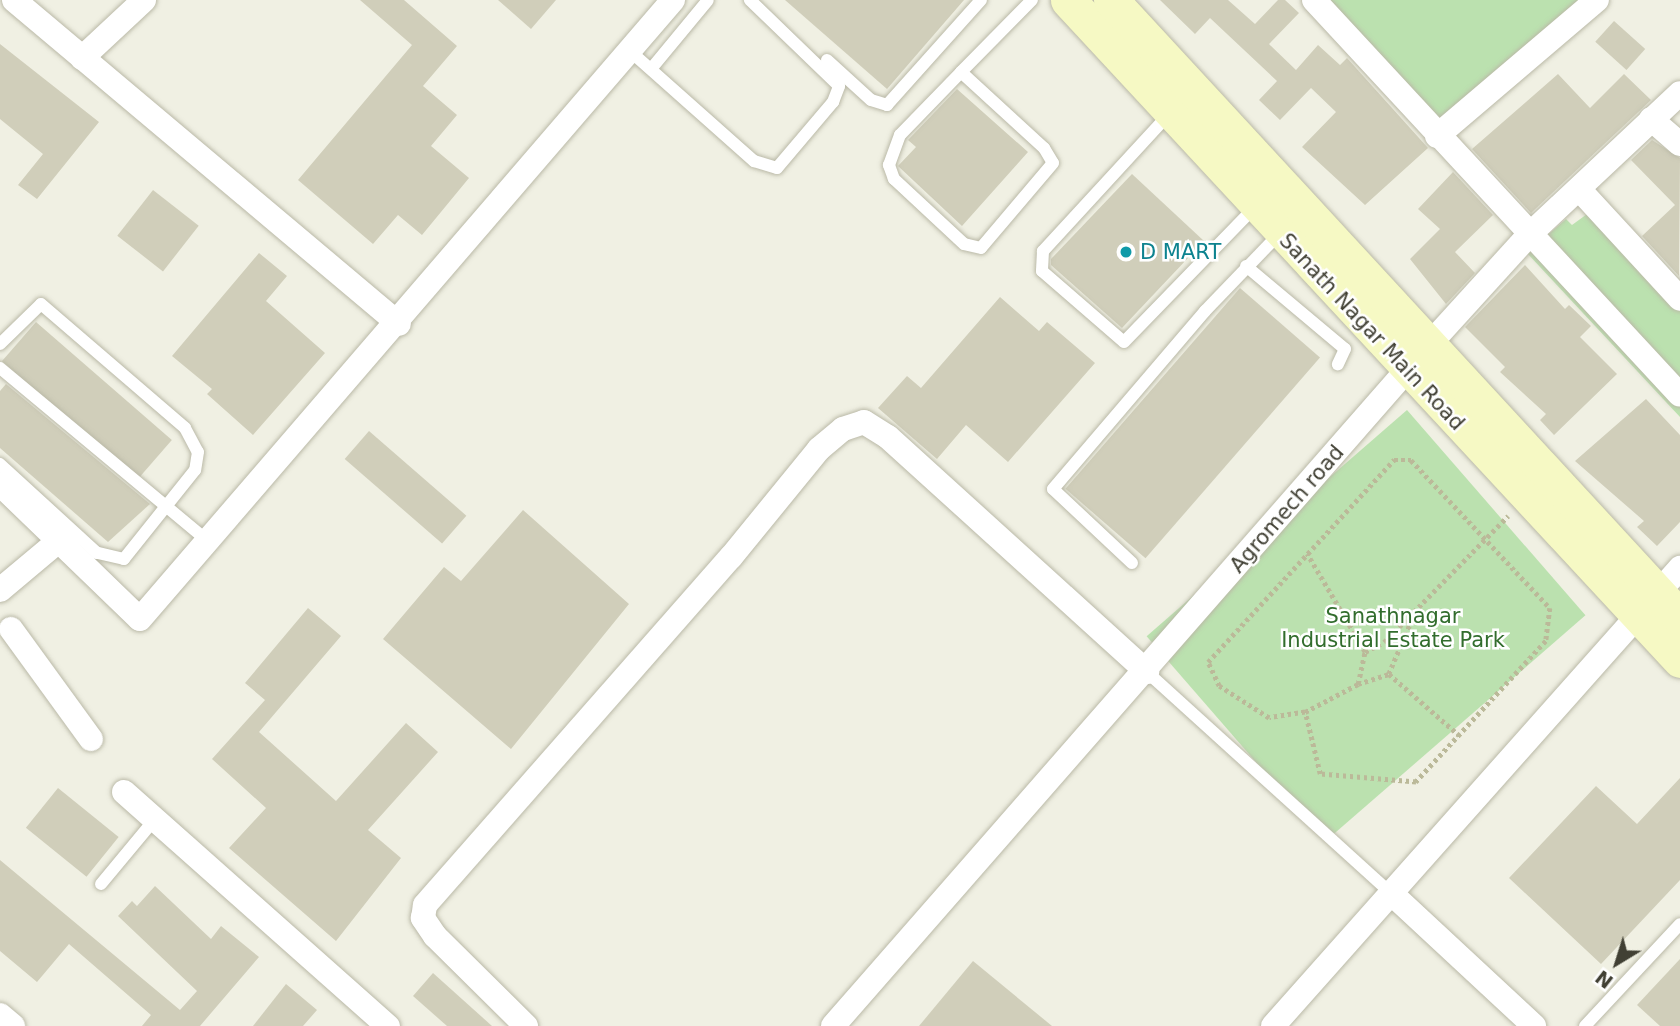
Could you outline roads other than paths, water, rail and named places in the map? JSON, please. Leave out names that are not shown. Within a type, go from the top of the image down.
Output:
[{"type":"street","points":[[14,0],[399,324]]},
{"type":"street","points":[[82,58],[144,0]]},
{"type":"street","points":[[0,484],[57,544],[140,619],[399,324],[673,0]]},
{"type":"street","name":"Sanath Nagar Main Road","points":[[1068,0],[1281,233],[1417,359],[1664,598],[1680,660]]},
{"type":"street","name":"Sanath Nagar Main Road","points":[[1111,0],[1417,359],[1525,497],[1664,598]]},
{"type":"street","points":[[1314,0],[1529,236],[1680,395]]},
{"type":"street","points":[[1437,136],[1597,0]]},
{"type":"street","name":"Agromech road","points":[[833,1026],[1147,672],[1417,359],[1529,236],[1680,93]]},
{"type":"street","points":[[1651,119],[1680,144]]},
{"type":"street","points":[[1579,189],[1680,299]]},
{"type":"street","points":[[526,1026],[435,936],[423,918],[425,905],[731,557],[818,449],[843,429],[864,422],[888,437],[1147,672]]},
{"type":"street","points":[[0,590],[57,544]]},
{"type":"street","points":[[1273,1026],[1664,598]]},
{"type":"street","points":[[4,627],[91,739]]},
{"type":"street","points":[[124,792],[388,1026]]},
{"type":"street","points":[[1392,894],[1534,1026]]},
{"type":"street","points":[[0,1015],[13,1026]]},
{"type":"lane","points":[[651,69],[708,0]]},
{"type":"lane","points":[[630,51],[754,161],[777,168],[833,102],[839,86],[750,0]]},
{"type":"lane","points":[[758,0],[883,106],[981,0]]},
{"type":"lane","points":[[961,72],[1044,148],[1053,163],[981,248],[964,244],[894,180],[889,165],[900,135],[961,72],[1032,0]]},
{"type":"lane","points":[[1171,113],[1043,251],[1042,271],[1124,342],[1256,206]]},
{"type":"lane","points":[[1132,563],[1053,489],[1245,266],[1281,233]]},
{"type":"lane","points":[[1245,266],[1345,349],[1338,364]]},
{"type":"lane","points":[[0,344],[41,304],[185,428],[198,452],[195,470],[124,559],[113,559],[97,553],[0,464]]},
{"type":"lane","points":[[0,368],[208,541]]},
{"type":"lane","points":[[1147,672],[1392,894]]},
{"type":"lane","points":[[101,884],[155,819]]},
{"type":"lane","points":[[1586,1026],[1680,924]]},
{"type":"lane","points":[[1595,1016],[1606,1026]]},
{"type":"place","name":"D MART","points":[[1126,252]]},
{"type":"park label","name":"Sanathnagar Industrial Estate Park","points":[[1393,628]]}]
